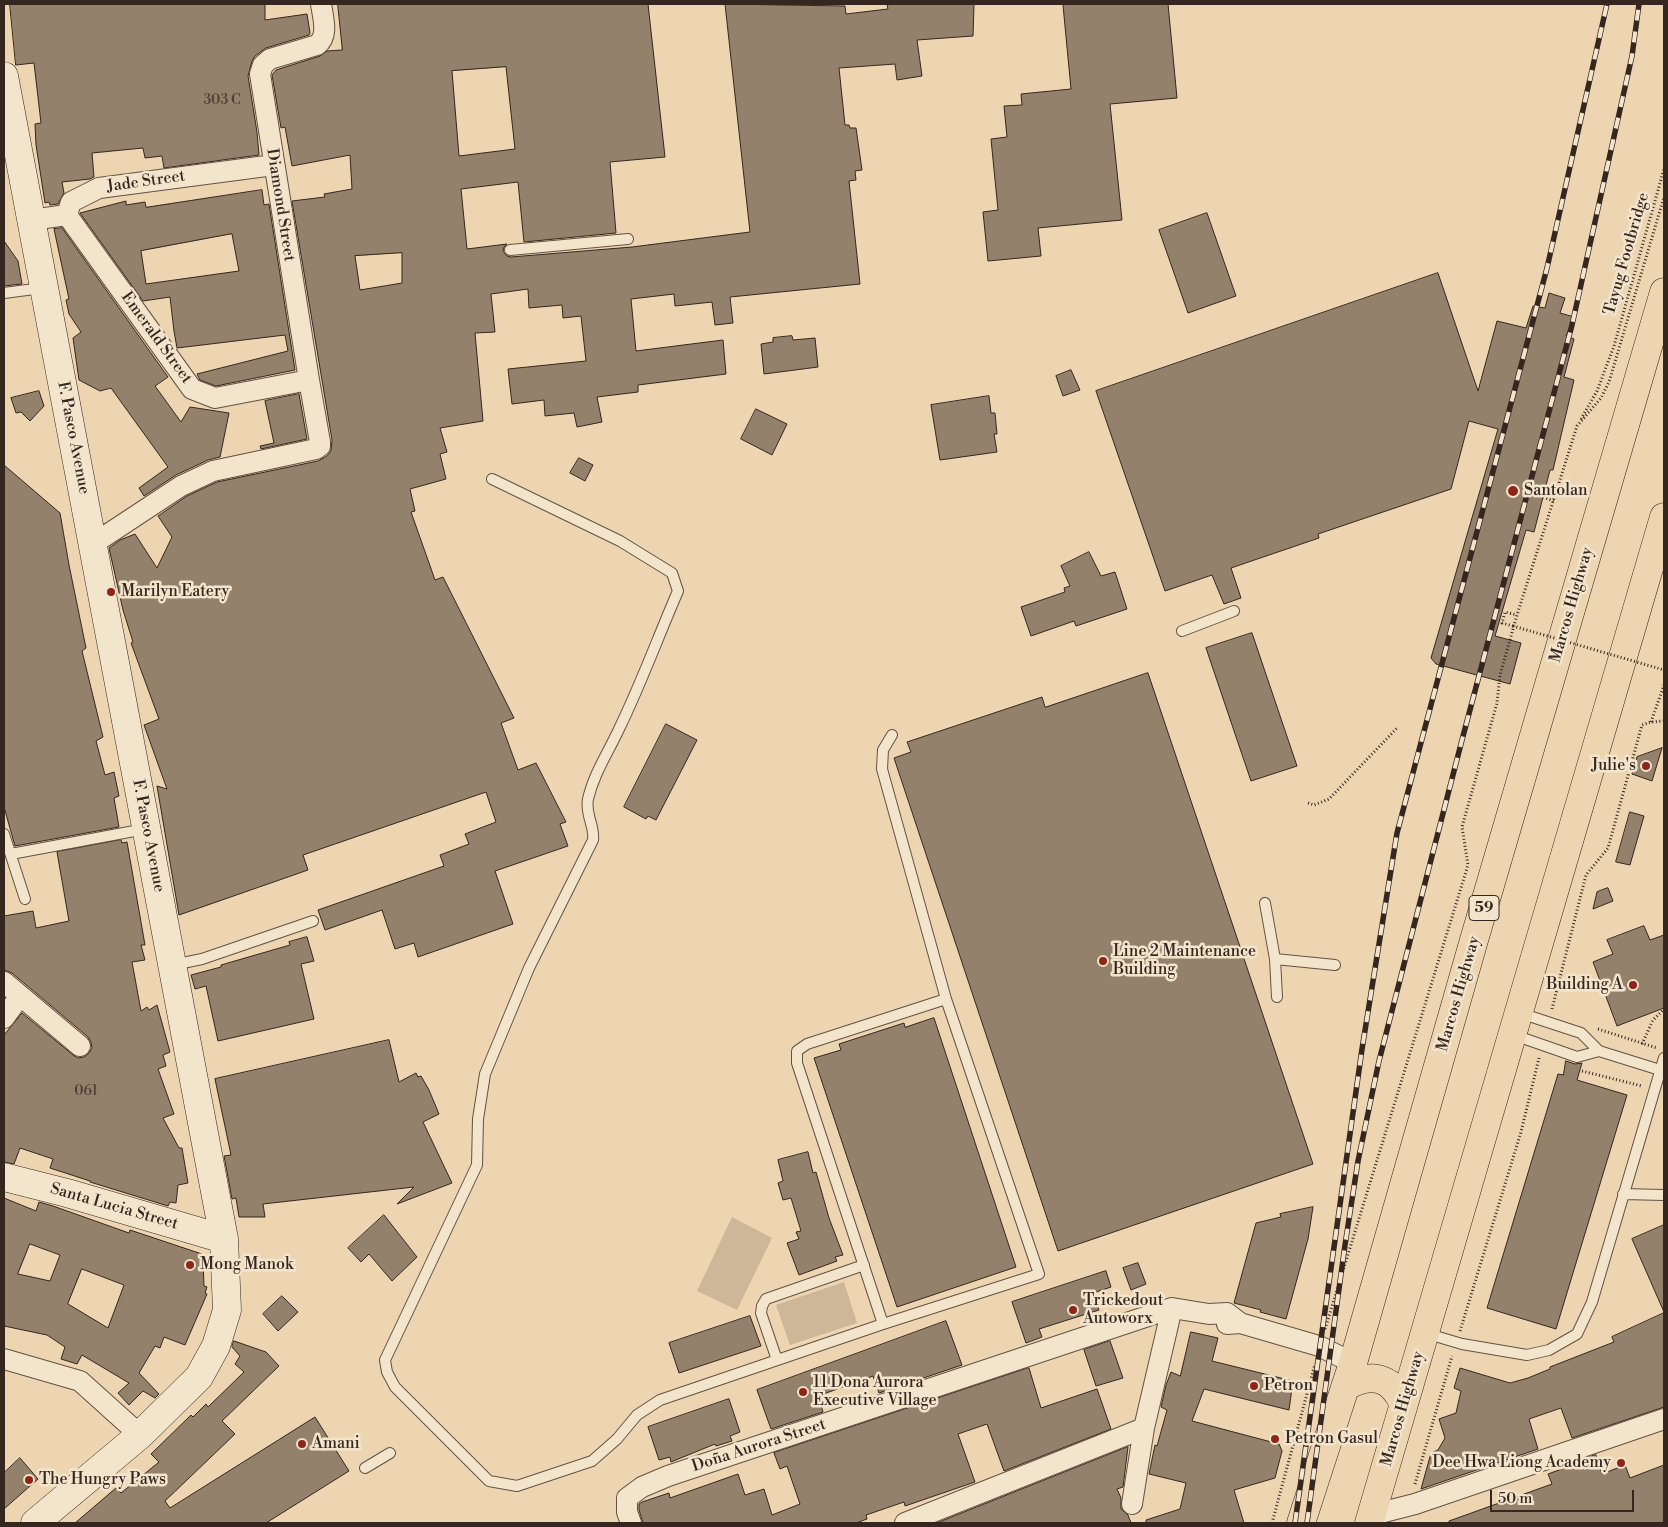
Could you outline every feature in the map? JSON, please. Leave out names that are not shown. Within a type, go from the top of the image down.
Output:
[{"type":"main road","name":"Marcos Highway","points":[[1301,1523],[1352,1365],[1474,940],[1664,292]]},
{"type":"main road","name":"Marcos Highway","points":[[1371,1519],[1664,517]]},
{"type":"main road","points":[[1404,1403],[1394,1388],[1380,1379],[1363,1378],[1352,1365],[1368,1361],[1383,1371],[1399,1372],[1415,1367]]},
{"type":"street","name":"Diamond Street","points":[[93,544],[181,486],[213,471],[316,449],[320,446],[260,74],[263,65],[270,59],[317,45],[322,41],[325,36],[321,4]]},
{"type":"street","name":"F. Pasco Avenue","points":[[4,76],[224,1239],[227,1310],[216,1346],[199,1377],[140,1435],[35,1523]]},
{"type":"street","name":"Jade Street","points":[[67,215],[71,202],[99,188],[274,165]]},
{"type":"street","points":[[31,220],[67,215]]},
{"type":"street","name":"Emerald Street","points":[[67,215],[192,389],[215,398],[309,380]]},
{"type":"street","points":[[4,982],[80,1046]]},
{"type":"street","points":[[4,1018],[20,996]]},
{"type":"street","name":"Santa Lucia Street","points":[[4,1177],[67,1193],[224,1239]]},
{"type":"street","points":[[1132,1504],[1144,1428],[1172,1308]]},
{"type":"street","name":"Doña Aurora Street","points":[[631,1523],[627,1512],[627,1498],[642,1487],[668,1476],[1172,1308],[1209,1314],[1227,1313],[1240,1323],[1319,1346],[1352,1365]]},
{"type":"street","points":[[4,1359],[80,1381],[140,1435]]},
{"type":"street","points":[[1371,1519],[1664,1418]]},
{"type":"street","points":[[905,1523],[1144,1428]]},
{"type":"lane","points":[[510,250],[628,239]]},
{"type":"lane","points":[[4,294],[44,288]]},
{"type":"lane","points":[[492,479],[620,541],[672,573],[678,591],[619,730],[596,774],[588,801],[589,820],[594,831],[593,840],[529,968],[484,1074],[478,1119],[477,1166],[385,1360],[387,1372],[395,1387],[489,1481],[517,1486],[592,1461],[617,1439],[637,1415],[660,1400],[883,1324],[1038,1274],[946,999],[882,769],[883,750],[892,734]]},
{"type":"lane","points":[[1182,632],[1234,611]]},
{"type":"lane","points":[[10,854],[147,829]]},
{"type":"lane","points":[[4,834],[25,899]]},
{"type":"lane","points":[[1266,903],[1275,959],[1277,996]]},
{"type":"lane","points":[[172,966],[202,959],[313,921]]},
{"type":"lane","points":[[1275,959],[1334,965]]},
{"type":"lane","points":[[883,1324],[797,1063],[798,1051],[807,1044],[946,999]]},
{"type":"lane","points":[[1517,1024],[1549,1022],[1581,1033],[1599,1051],[1660,1070]]},
{"type":"lane","points":[[1517,1024],[1542,1045],[1576,1057],[1599,1051]]},
{"type":"lane","points":[[1425,1333],[1456,1342],[1527,1355],[1549,1350],[1577,1334],[1592,1302],[1664,1058]]},
{"type":"lane","points":[[1623,1194],[1664,1195]]},
{"type":"lane","points":[[777,1360],[761,1313],[766,1299],[864,1265]]},
{"type":"lane","points":[[365,1468],[390,1452]]},
{"type":"path","name":"Tayug Footbridge","points":[[1577,426],[1597,391],[1614,346],[1664,169]]},
{"type":"path","points":[[1272,1523],[1319,1346],[1468,865],[1462,827],[1497,703],[1500,675],[1517,615],[1577,426],[1601,398],[1609,382],[1664,197]]},
{"type":"path","points":[[1543,497],[1554,501]]},
{"type":"path","points":[[1517,615],[1505,612],[1502,623],[1664,670]]},
{"type":"path","points":[[1651,722],[1664,685]]},
{"type":"path","points":[[1549,1022],[1586,875],[1608,848],[1642,725],[1664,721]]},
{"type":"path","points":[[1308,803],[1314,805],[1330,798],[1397,728]]},
{"type":"path","points":[[1642,1043],[1653,1020],[1664,1009]]},
{"type":"path","points":[[1409,1506],[1456,1342],[1521,1132],[1542,1045]]},
{"type":"path","points":[[1539,1059],[1548,1062]]},
{"type":"path","points":[[1576,1069],[1654,1090]]},
{"type":"shaded area","points":[[732,1217],[772,1238],[737,1310],[697,1291]]},
{"type":"shaded area","points":[[844,1282],[857,1323],[790,1345],[776,1305]]},
{"type":"building","points":[[10,4],[265,4],[265,20],[307,14],[310,33],[309,35],[266,48],[255,56],[252,61],[248,76],[259,155],[164,168],[162,156],[145,158],[143,148],[92,153],[94,177],[62,182],[64,193],[58,204],[50,205],[49,202],[45,203],[36,145],[35,124],[41,123],[34,63],[16,65]]},
{"type":"building","points":[[338,4],[648,4],[665,157],[610,162],[616,233],[524,242],[518,182],[461,189],[467,249],[507,244],[503,251],[507,256],[511,257],[632,247],[750,232],[725,4],[845,6],[846,14],[888,9],[887,4],[974,4],[973,36],[917,40],[922,76],[897,80],[895,64],[839,68],[845,125],[849,125],[850,128],[856,128],[862,170],[855,171],[856,180],[849,181],[860,284],[730,297],[733,323],[715,325],[712,302],[675,306],[674,294],[631,299],[636,351],[723,340],[726,374],[638,385],[638,392],[597,397],[602,422],[577,427],[574,413],[545,416],[544,400],[512,404],[508,369],[586,361],[581,316],[563,318],[562,305],[529,308],[528,289],[491,294],[495,332],[475,333],[483,421],[440,428],[447,452],[440,454],[446,479],[410,489],[415,511],[411,512],[435,580],[443,577],[514,718],[501,723],[518,770],[536,763],[566,822],[560,824],[568,846],[495,871],[513,924],[418,957],[414,943],[395,949],[382,910],[325,930],[318,910],[444,866],[440,855],[469,844],[465,834],[496,822],[486,792],[303,855],[308,870],[179,915],[157,786],[167,789],[144,725],[159,719],[131,643],[133,642],[123,610],[109,548],[120,540],[135,534],[157,568],[172,537],[158,516],[187,496],[217,482],[318,461],[327,456],[331,451],[332,440],[292,201],[325,197],[324,194],[352,189],[350,155],[292,166],[285,127],[281,128],[272,75],[276,70],[320,56],[327,51],[342,50]],"holes":[[[506,67],[515,149],[459,156],[452,71]],[[402,253],[402,283],[360,290],[355,256]]]},
{"type":"building","points":[[1168,4],[1177,98],[1110,104],[1122,220],[1038,228],[1041,256],[988,261],[983,212],[998,210],[991,139],[1007,137],[1004,106],[1022,105],[1021,94],[1071,89],[1063,5]]},
{"type":"building","points":[[262,190],[264,205],[269,204],[295,370],[216,386],[200,380],[197,374],[288,351],[285,335],[177,348],[170,297],[143,301],[80,213],[126,201],[126,205],[145,202],[146,207]],"holes":[[[232,234],[239,271],[146,284],[141,251]]]},
{"type":"building","points":[[1207,213],[1236,296],[1188,313],[1159,230]]},
{"type":"building","points":[[62,228],[168,377],[155,386],[181,422],[190,407],[229,413],[220,457],[208,460],[176,475],[144,496],[139,488],[168,467],[111,388],[100,391],[79,380],[73,338],[81,332],[69,314],[66,300],[69,299],[54,229]]},
{"type":"building","points":[[4,241],[18,261],[22,284],[4,286]]},
{"type":"building","points":[[1438,273],[1478,391],[1497,321],[1526,328],[1533,306],[1545,308],[1549,293],[1565,298],[1560,313],[1574,317],[1566,336],[1574,339],[1564,377],[1574,380],[1553,470],[1550,470],[1534,532],[1526,530],[1495,636],[1521,643],[1510,684],[1436,664],[1431,658],[1498,429],[1469,421],[1451,489],[1318,534],[1319,538],[1231,568],[1241,598],[1224,604],[1212,575],[1165,591],[1096,391]]},
{"type":"building","points":[[792,336],[793,340],[815,338],[818,367],[764,374],[761,344],[773,342],[773,338]]},
{"type":"building","points":[[1071,370],[1080,390],[1063,396],[1056,376]]},
{"type":"building","points":[[39,391],[44,406],[30,421],[21,412],[16,413],[11,398]]},
{"type":"building","points":[[299,394],[307,439],[261,449],[260,446],[274,443],[265,401]]},
{"type":"building","points":[[989,396],[991,413],[995,413],[997,434],[994,434],[997,452],[940,460],[931,405]]},
{"type":"building","points":[[756,409],[787,424],[772,455],[741,439]]},
{"type":"building","points":[[579,458],[593,465],[585,481],[570,473]]},
{"type":"building","points":[[4,465],[60,513],[86,648],[82,651],[103,737],[96,741],[105,775],[114,772],[119,796],[114,798],[119,827],[15,846],[4,807]]},
{"type":"building","points":[[1089,552],[1101,576],[1115,572],[1127,609],[1076,626],[1074,621],[1031,636],[1021,607],[1065,592],[1064,588],[1070,586],[1061,566]]},
{"type":"building","points":[[1252,633],[1297,766],[1251,781],[1206,648]]},
{"type":"building","name":"Line 2 Maintenance Building","points":[[1148,673],[1313,1164],[1058,1251],[894,758],[911,752],[907,742],[1042,697],[1045,707]]},
{"type":"building","points":[[666,724],[697,740],[656,820],[648,816],[646,819],[624,807]]},
{"type":"building","points":[[1662,748],[1652,781],[1632,774],[1637,757]]},
{"type":"building","points":[[1630,812],[1644,816],[1630,865],[1616,862]]},
{"type":"building","points":[[121,840],[122,843],[127,842],[145,945],[141,945],[145,960],[132,962],[141,1011],[147,1007],[149,1010],[157,1005],[170,1052],[163,1055],[166,1066],[158,1069],[174,1114],[163,1118],[179,1148],[182,1148],[188,1183],[178,1185],[176,1203],[170,1202],[168,1206],[50,1168],[53,1159],[20,1148],[14,1164],[4,1162],[4,1035],[22,1013],[78,1058],[84,1057],[92,1048],[88,1037],[12,973],[4,970],[4,916],[33,911],[36,928],[69,921],[57,852]]},
{"type":"building","points":[[1608,888],[1613,901],[1593,909],[1597,892]]},
{"type":"building","name":"Building A","points":[[1644,926],[1650,940],[1664,935],[1664,1008],[1617,1026],[1593,962],[1613,954],[1607,940]]},
{"type":"building","points":[[307,937],[314,961],[301,964],[314,1019],[218,1041],[206,986],[195,989],[191,975],[290,945],[289,942]]},
{"type":"building","points":[[934,1018],[1016,1267],[897,1307],[814,1058],[841,1050],[839,1044],[904,1023],[905,1027]]},
{"type":"building","points":[[389,1040],[399,1082],[416,1073],[418,1077],[421,1076],[429,1090],[439,1114],[423,1122],[452,1183],[397,1204],[414,1187],[263,1204],[265,1217],[239,1217],[236,1198],[232,1199],[224,1156],[231,1155],[215,1079]]},
{"type":"building","points":[[1566,1061],[1575,1064],[1582,1063],[1577,1080],[1627,1095],[1556,1329],[1487,1308],[1558,1074],[1563,1075]]},
{"type":"building","points":[[808,1152],[813,1173],[816,1172],[829,1218],[843,1255],[835,1257],[837,1261],[799,1275],[787,1243],[799,1239],[796,1232],[801,1231],[791,1198],[783,1200],[778,1183],[783,1181],[778,1160]]},
{"type":"building","points":[[4,1198],[36,1211],[39,1202],[129,1233],[130,1230],[202,1254],[200,1260],[203,1261],[204,1286],[207,1287],[205,1293],[207,1294],[185,1345],[164,1337],[160,1348],[155,1346],[139,1373],[159,1394],[155,1398],[143,1391],[129,1405],[118,1393],[129,1383],[82,1355],[77,1364],[61,1359],[65,1347],[47,1335],[4,1326]],"holes":[[[30,1244],[60,1255],[50,1281],[18,1274]],[[82,1269],[124,1285],[108,1328],[68,1304]]]},
{"type":"building","points":[[1313,1207],[1308,1239],[1286,1319],[1234,1303],[1256,1223],[1281,1217],[1280,1214]]},
{"type":"building","points":[[384,1215],[417,1257],[392,1281],[369,1254],[361,1262],[348,1248]]},
{"type":"building","points":[[1664,1225],[1664,1312],[1632,1239]]},
{"type":"building","points":[[1138,1263],[1146,1284],[1131,1290],[1123,1268]]},
{"type":"building","points":[[1106,1271],[1111,1287],[1093,1293],[1099,1310],[1039,1329],[1042,1337],[1026,1343],[1012,1302]]},
{"type":"building","points":[[282,1296],[298,1312],[278,1331],[263,1314]]},
{"type":"building","points":[[1664,1313],[1664,1407],[1572,1438],[1561,1408],[1529,1419],[1538,1449],[1421,1489],[1431,1453],[1438,1450],[1445,1438],[1439,1419],[1456,1413],[1461,1391],[1454,1388],[1460,1368],[1510,1383],[1528,1378],[1550,1369],[1550,1367],[1614,1342],[1612,1337]]},
{"type":"building","points":[[750,1316],[761,1346],[679,1373],[669,1343]]},
{"type":"building","points":[[946,1321],[962,1365],[879,1393],[873,1376],[818,1396],[823,1412],[771,1429],[757,1390]]},
{"type":"building","points":[[1191,1332],[1218,1338],[1212,1361],[1293,1381],[1289,1410],[1204,1389],[1192,1421],[1279,1444],[1282,1451],[1275,1478],[1234,1490],[1244,1523],[1146,1523],[1146,1520],[1180,1509],[1186,1483],[1149,1474],[1155,1445],[1157,1446],[1167,1410],[1161,1407],[1166,1385],[1171,1372],[1180,1376]]},
{"type":"building","points":[[234,1341],[266,1352],[279,1366],[222,1421],[235,1434],[165,1501],[170,1508],[315,1417],[349,1471],[266,1523],[75,1523],[116,1488],[121,1493],[159,1462],[151,1454],[191,1415],[193,1417],[206,1404],[208,1407],[244,1372],[235,1364],[240,1356],[232,1347]]},
{"type":"building","points":[[1110,1341],[1123,1378],[1096,1386],[1084,1350]]},
{"type":"building","points":[[1029,1368],[1041,1408],[1097,1389],[1111,1429],[1004,1471],[987,1424],[958,1434],[975,1482],[905,1506],[904,1502],[866,1515],[867,1519],[856,1523],[643,1523],[639,1510],[639,1504],[642,1502],[669,1493],[670,1498],[738,1474],[745,1495],[764,1489],[772,1515],[800,1504],[787,1466],[780,1469],[774,1453]]},
{"type":"building","points":[[729,1399],[740,1432],[730,1436],[732,1441],[716,1446],[715,1444],[671,1462],[670,1457],[659,1460],[648,1427]]},
{"type":"building","points":[[1128,1447],[1123,1487],[1117,1489],[1121,1498],[1121,1509],[1128,1515],[1131,1523],[937,1523]]},
{"type":"building","name":"Dee Hwa Liong Academy","points":[[1596,1455],[1602,1474],[1625,1465],[1630,1478],[1664,1465],[1664,1523],[1449,1523],[1449,1521],[1552,1484],[1548,1474]]},
{"type":"building","points":[[20,1458],[38,1479],[4,1509],[4,1473]]},
{"type":"railway","points":[[1295,1523],[1362,1049],[1397,833],[1547,268],[1607,4]]},
{"type":"railway","points":[[1307,1523],[1358,1161],[1379,1061],[1572,325],[1632,56],[1639,4]]},
{"type":"place","name":"Santolan","points":[[1513,491]]},
{"type":"place","name":"Marilyn Eatery","points":[[111,592]]},
{"type":"place","name":"Julie's","points":[[1646,766]]},
{"type":"place","name":"Line 2 Maintenance Building","points":[[1103,961]]},
{"type":"place","name":"Building A","points":[[1633,985]]},
{"type":"place","name":"Mong Manok","points":[[190,1265]]},
{"type":"place","name":"Trickedout Autoworx","points":[[1073,1310]]},
{"type":"place","name":"Petron","points":[[1254,1386]]},
{"type":"place","name":"11 Dona Aurora Executive Village","points":[[803,1392]]},
{"type":"place","name":"Petron Gasul","points":[[1275,1439]]},
{"type":"place","name":"Amani","points":[[302,1444]]},
{"type":"place","name":"Dee Hwa Liong Academy","points":[[1621,1463]]},
{"type":"place","name":"The Hungry Paws","points":[[29,1480]]}]
